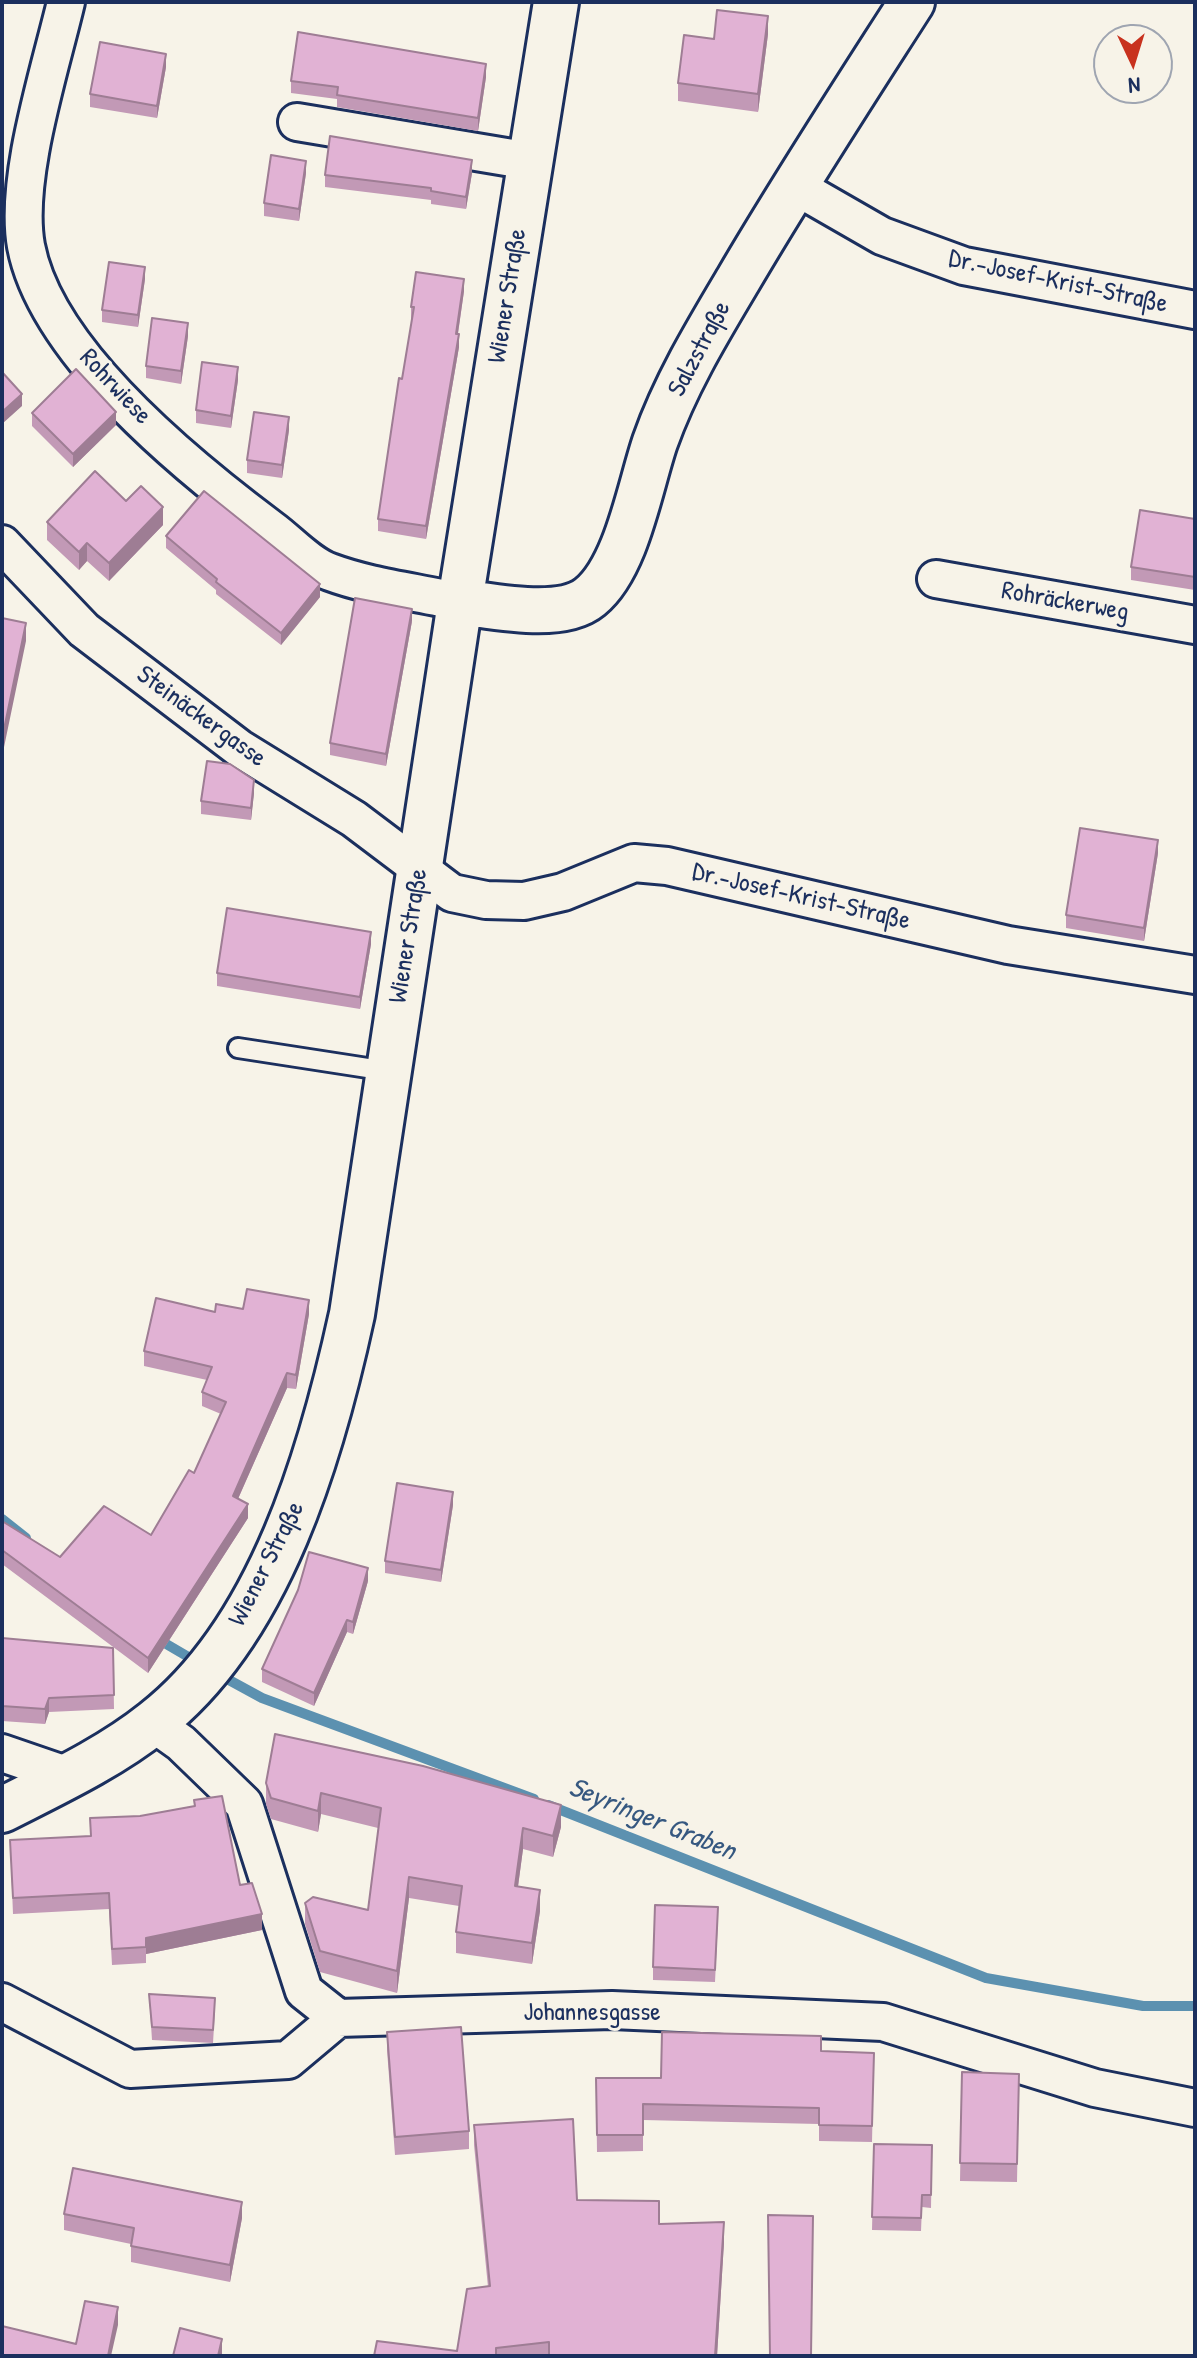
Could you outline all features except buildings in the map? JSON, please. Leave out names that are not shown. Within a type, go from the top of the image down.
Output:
[{"type":"street","name":"Rohrwiese","points":[[66,2],[29,166],[24,216],[26,246],[39,285],[61,327],[105,381],[202,477],[327,572],[460,602]]},
{"type":"street","name":"Wiener Straße","points":[[2,1810],[69,1776],[163,1714],[223,1648],[279,1550],[309,1478],[334,1396],[352,1314],[387,1071],[556,2]]},
{"type":"street","name":"Salzstraße","points":[[460,602],[524,610],[557,609],[590,598],[602,584],[622,546],[656,438],[696,351],[795,186],[912,2]]},
{"type":"street","points":[[297,122],[530,161]]},
{"type":"street","name":"Dr.-Josef-Krist-Straße","points":[[795,186],[882,236],[964,266],[1195,310]]},
{"type":"street","name":"Steinäckergasse","points":[[2,544],[84,630],[239,748],[354,819],[421,866]]},
{"type":"street","name":"Rohräckerweg","points":[[936,579],[1195,625]]},
{"type":"street","name":"Dr.-Josef-Krist-Straße","points":[[421,866],[452,893],[486,900],[524,901],[563,892],[634,863],[667,866],[1008,945],[1195,975]]},
{"type":"street","points":[[2,2002],[130,2069],[288,2060],[338,2018],[304,1991],[244,1804],[181,1743],[163,1714]]},
{"type":"street","points":[[2,1753],[69,1776]]},
{"type":"street","name":"Johannesgasse","points":[[338,2018],[612,2010],[883,2022],[1095,2088],[1195,2108]]},
{"type":"lane","points":[[238,1048],[387,1071]]},
{"type":"waterway","name":"Seyringer Graben","points":[[2,1519],[26,1538]]},
{"type":"waterway","name":"Seyringer Graben","points":[[156,1638],[197,1662]]},
{"type":"waterway","name":"Seyringer Graben","points":[[218,1674],[262,1698],[534,1799]]},
{"type":"waterway","name":"Seyringer Graben","points":[[548,1805],[986,1978],[1143,2006],[1195,2006]]}]
